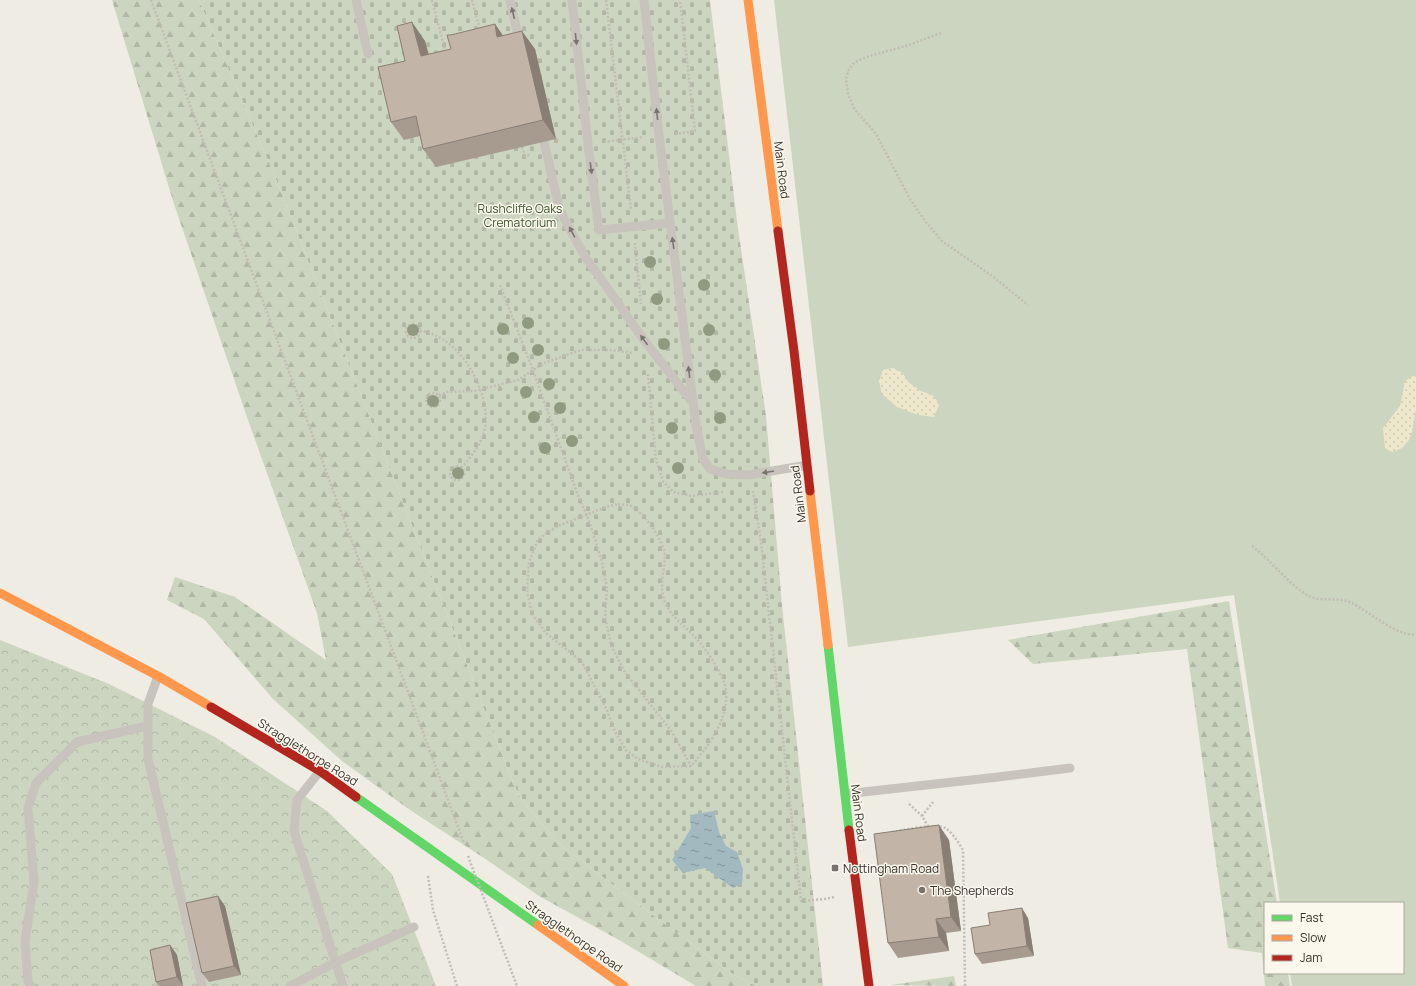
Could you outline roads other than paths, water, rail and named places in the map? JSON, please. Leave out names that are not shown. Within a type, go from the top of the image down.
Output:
[{"type":"street","name":"Main Road","points":[[748,0],[794,351],[844,794],[869,986]]},
{"type":"street","name":"Stragglethorpe Road","points":[[0,593],[158,676],[320,771],[624,986]]},
{"type":"lane","points":[[356,0],[368,54]]},
{"type":"lane","points":[[510,0],[522,53]]},
{"type":"lane","points":[[572,0],[599,230],[670,223]]},
{"type":"lane","points":[[644,0],[670,223],[696,425],[703,459],[710,469],[726,474],[749,475],[807,465]]},
{"type":"lane","points":[[544,142],[560,211],[584,256],[644,340],[694,404]]},
{"type":"lane","points":[[158,676],[148,704],[148,759],[202,986]]},
{"type":"lane","points":[[30,986],[25,941],[34,882],[28,808],[36,783],[77,742],[148,726]]},
{"type":"lane","points":[[844,794],[894,790],[1070,768]]},
{"type":"lane","points":[[320,771],[297,800],[294,832],[343,986]]},
{"type":"lane","points":[[290,986],[336,962],[414,926]]},
{"type":"water","points":[[714,811],[719,832],[726,846],[737,852],[743,869],[742,883],[733,888],[705,868],[683,873],[672,860],[691,828],[690,815]]},
{"type":"place","name":"Nottingham Road","points":[[835,868]]},
{"type":"place","name":"The Shepherds","points":[[922,890]]},
{"type":"park label","name":"Rushcliffe Oaks Crematorium","points":[[520,215]]}]
